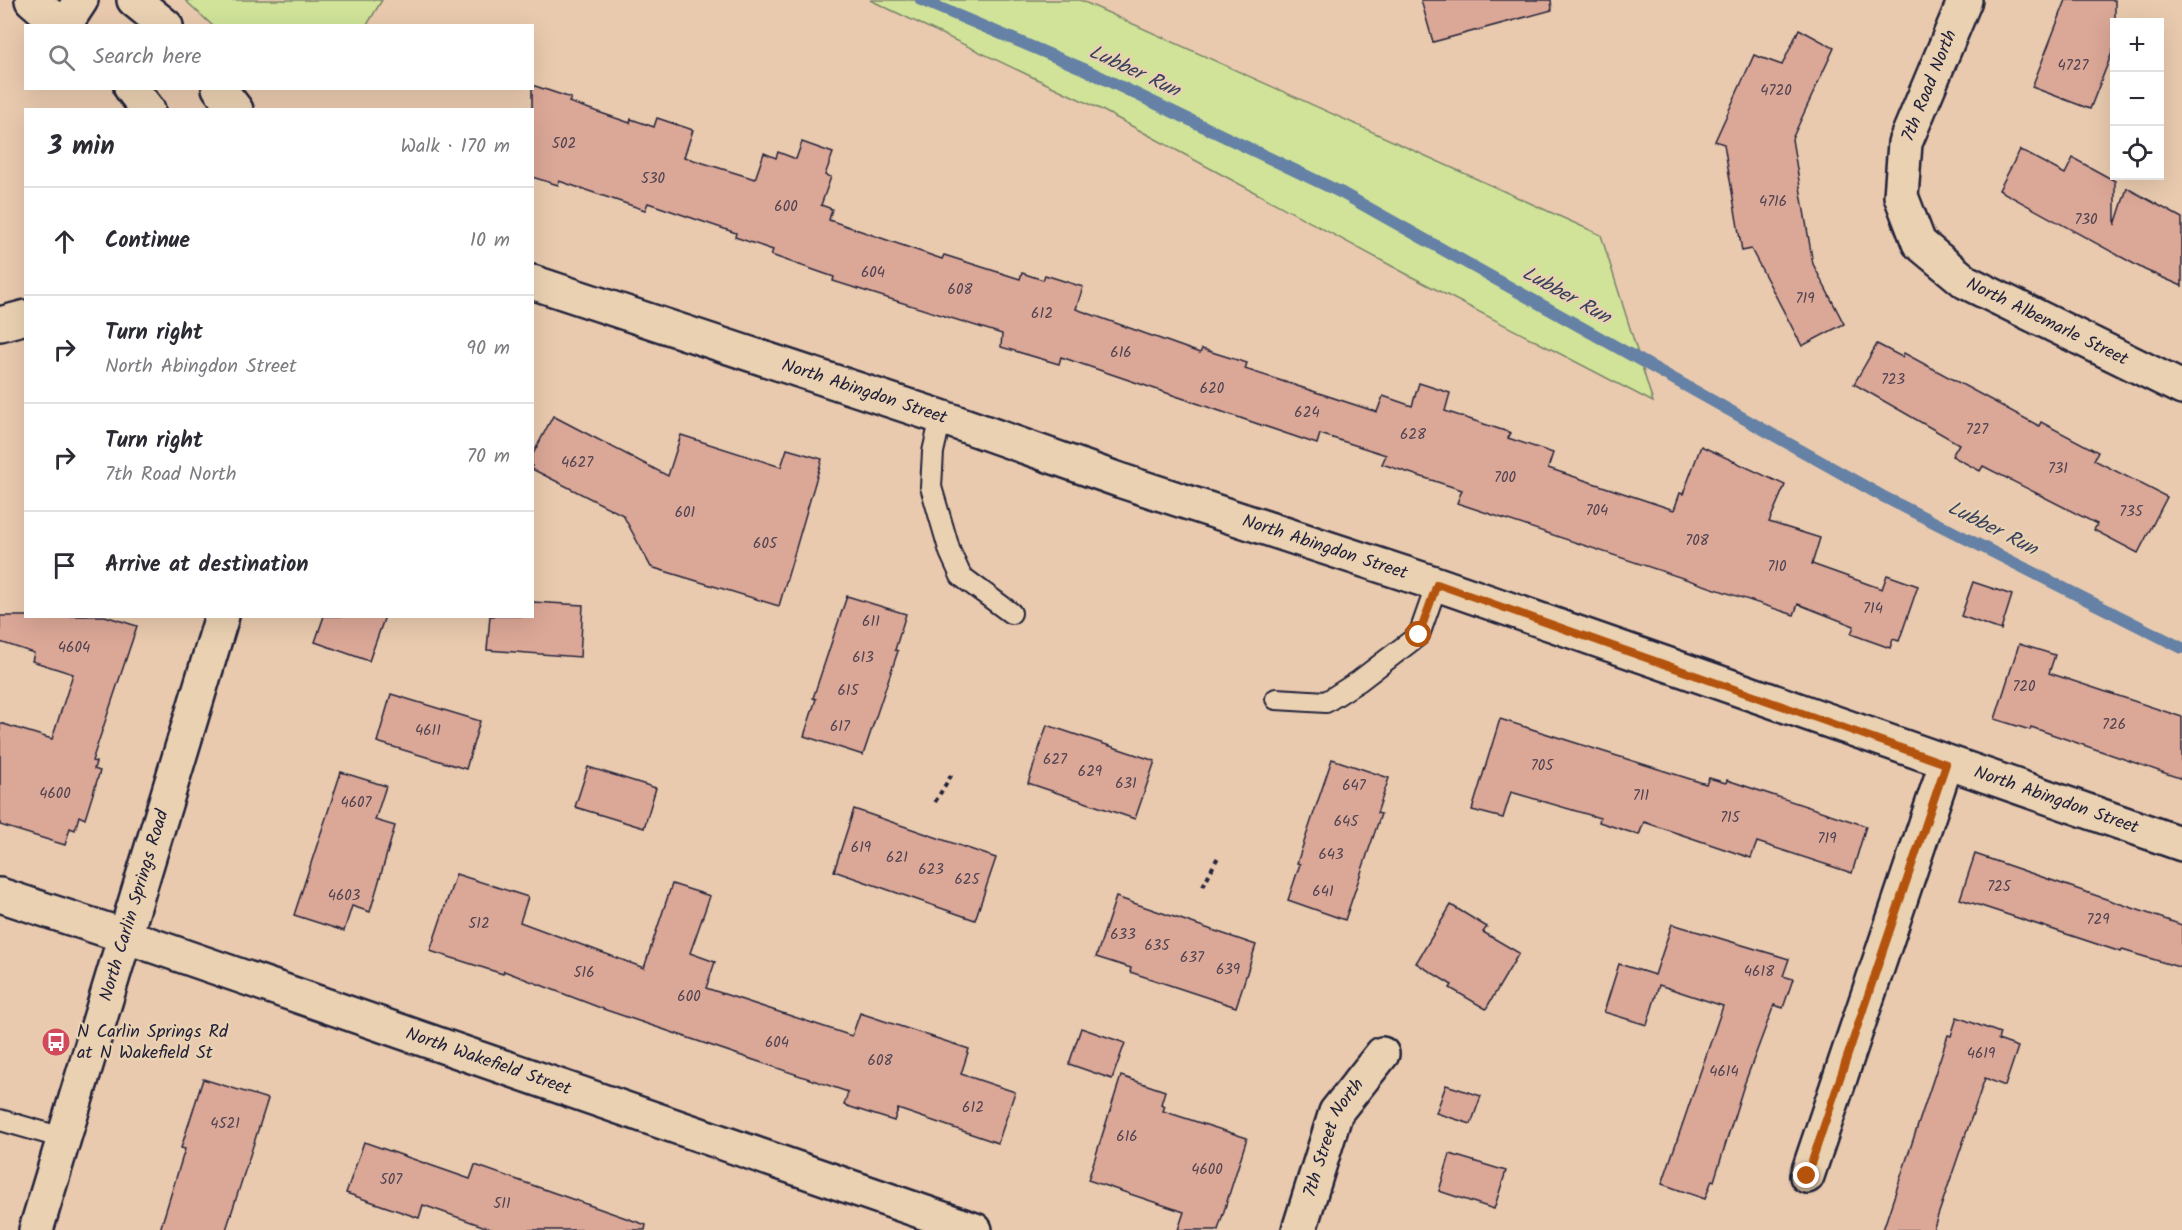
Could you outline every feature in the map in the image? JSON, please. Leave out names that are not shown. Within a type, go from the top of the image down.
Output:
[{"type":"street","points":[[32,0],[61,24]]},
{"type":"street","points":[[64,24],[81,0]]},
{"type":"street","points":[[134,0],[164,24]]},
{"type":"street","name":"7th Road North","points":[[1918,243],[1901,196],[1905,143],[1965,0]]},
{"type":"street","points":[[132,90],[146,108]]},
{"type":"street","points":[[221,90],[234,108]]},
{"type":"street","name":"North Albemarle Street","points":[[1918,243],[1966,282],[2182,388]]},
{"type":"street","name":"North Abingdon Street","points":[[534,283],[941,417],[1122,481],[1437,584],[1946,764],[2182,844]]},
{"type":"street","points":[[0,324],[24,318]]},
{"type":"street","name":"North Carlin Springs Road","points":[[36,1230],[221,618]]},
{"type":"street","points":[[1807,1176],[1946,764]]},
{"type":"street","name":"North Wakefield Street","points":[[0,896],[125,936],[975,1230]]},
{"type":"street","name":"7th Street North","points":[[1299,1230],[1336,1112],[1382,1054]]},
{"type":"lane","points":[[941,417],[933,452],[931,488],[950,552],[961,576],[1011,613]]},
{"type":"lane","points":[[1276,699],[1326,702],[1359,681],[1419,635],[1437,584]]},
{"type":"lane","points":[[0,1120],[63,1137]]},
{"type":"path","points":[[935,802],[952,774]]},
{"type":"path","points":[[1203,885],[1219,855]]},
{"type":"green space","points":[[185,0],[382,0],[368,24],[211,24]]},
{"type":"green space","points":[[870,0],[1080,0],[1601,235],[1653,402],[1414,278],[1100,109]]},
{"type":"building","points":[[1421,0],[1551,0],[1552,10],[1433,42]]},
{"type":"building","points":[[2066,0],[2115,0],[2115,18],[2110,18],[2110,58],[2090,109],[2032,87]]},
{"type":"building","points":[[1799,29],[1834,48],[1792,139],[1813,264],[1844,324],[1802,346],[1751,249],[1742,251],[1724,144],[1715,141],[1754,55],[1782,65]]},
{"type":"building","points":[[534,86],[571,98],[569,102],[630,123],[631,119],[654,127],[657,118],[693,130],[684,157],[755,179],[764,153],[776,158],[778,152],[796,159],[802,142],[833,153],[825,175],[831,177],[821,205],[832,209],[829,220],[942,259],[944,255],[1020,279],[1022,273],[1043,280],[1045,275],[1083,287],[1076,309],[1200,353],[1202,349],[1247,363],[1245,369],[1377,412],[1383,396],[1412,406],[1419,383],[1450,393],[1445,411],[1511,433],[1508,438],[1553,453],[1548,468],[1674,510],[1680,493],[1683,494],[1701,446],[1785,485],[1769,522],[1820,538],[1812,564],[1882,589],[1887,575],[1918,586],[1899,641],[1893,639],[1890,648],[1851,634],[1854,626],[1798,604],[1794,615],[1457,503],[1462,490],[1382,464],[1386,455],[1320,434],[1317,444],[1061,357],[1059,364],[1001,347],[1002,334],[833,281],[834,277],[771,255],[773,250],[735,237],[736,233],[648,203],[645,210],[559,181],[558,185],[534,178],[534,108],[532,108]]},
{"type":"building","points":[[2020,150],[2065,174],[2073,158],[2115,181],[2115,225],[2127,188],[2182,218],[2182,286],[2145,270],[1999,190]]},
{"type":"building","points":[[1877,344],[1902,357],[1904,353],[2039,426],[2041,422],[2098,452],[2094,460],[2167,497],[2138,553],[2094,530],[2097,524],[1983,466],[1980,471],[1952,456],[1959,444],[1854,384]]},
{"type":"building","points":[[553,416],[668,476],[681,435],[781,467],[787,449],[822,459],[779,606],[651,567],[623,515],[534,470],[534,452]]},
{"type":"building","points":[[1973,582],[2012,595],[2001,630],[1961,616]]},
{"type":"building","points":[[847,596],[906,614],[895,650],[898,651],[863,755],[804,736],[816,699],[813,698]]},
{"type":"building","points":[[534,602],[583,605],[580,657],[487,650],[490,618],[534,618]]},
{"type":"building","points":[[0,616],[111,618],[137,626],[92,761],[96,762],[94,769],[100,771],[85,819],[79,816],[75,830],[70,828],[65,845],[0,825],[0,723],[52,739],[73,674],[32,661],[34,653],[0,642]]},
{"type":"building","points":[[323,618],[384,618],[369,661],[315,642]]},
{"type":"building","points":[[2019,644],[2055,655],[2049,673],[2182,717],[2182,779],[2031,727],[2030,730],[1995,719]]},
{"type":"building","points":[[391,694],[480,721],[466,769],[377,742]]},
{"type":"building","points":[[1500,719],[1706,784],[1709,778],[1726,783],[1727,780],[1866,826],[1852,873],[1757,842],[1751,858],[1644,822],[1639,835],[1599,822],[1600,818],[1511,792],[1503,818],[1472,810]]},
{"type":"building","points":[[1047,725],[1155,761],[1135,819],[1028,783]]},
{"type":"building","points":[[1332,759],[1389,778],[1377,813],[1381,814],[1345,920],[1288,900],[1300,864],[1297,863]]},
{"type":"building","points":[[588,767],[656,788],[644,828],[575,807]]},
{"type":"building","points":[[341,772],[386,786],[375,820],[395,826],[370,912],[352,906],[344,931],[294,915]]},
{"type":"building","points":[[854,809],[996,858],[975,920],[834,871]]},
{"type":"building","points":[[1975,854],[2182,925],[2182,968],[2122,950],[2121,952],[1960,899]]},
{"type":"building","points":[[456,874],[528,897],[520,922],[644,968],[672,884],[710,896],[690,953],[715,962],[706,988],[852,1036],[860,1013],[969,1049],[961,1074],[1015,1092],[998,1143],[898,1109],[894,1121],[844,1105],[848,1092],[606,1010],[504,971],[503,974],[430,951]]},
{"type":"building","points":[[1116,897],[1256,945],[1236,1007],[1130,972],[1131,968],[1096,957]]},
{"type":"building","points":[[1451,905],[1487,927],[1483,932],[1519,953],[1486,1009],[1450,988],[1452,985],[1416,963]]},
{"type":"building","points":[[1672,924],[1789,959],[1783,976],[1793,979],[1783,1008],[1774,1005],[1744,1085],[1714,1181],[1712,1180],[1705,1199],[1662,1184],[1723,1006],[1659,985],[1647,1025],[1604,1012],[1619,964],[1655,975]]},
{"type":"building","points":[[1957,1017],[2000,1033],[1998,1040],[2018,1047],[2005,1086],[1985,1078],[1933,1230],[1883,1230],[1948,1035],[1951,1036]]},
{"type":"building","points":[[1081,1028],[1125,1043],[1112,1079],[1069,1064]]},
{"type":"building","points":[[1121,1076],[1165,1091],[1161,1104],[1165,1106],[1163,1111],[1247,1138],[1218,1230],[1178,1230],[1184,1212],[1088,1180]]},
{"type":"building","points":[[203,1079],[268,1099],[226,1230],[160,1230],[185,1149],[181,1148]]},
{"type":"building","points":[[1446,1085],[1481,1096],[1471,1124],[1436,1113]]},
{"type":"building","points":[[364,1142],[470,1179],[475,1165],[646,1225],[645,1230],[494,1230],[423,1205],[419,1218],[346,1193]]},
{"type":"building","points":[[1450,1154],[1506,1171],[1494,1209],[1439,1191]]},
{"type":"waterway","name":"Lubber Run","points":[[921,0],[1084,69],[1342,193],[1882,496],[2182,648]]},
{"type":"place","name":"N Carlin Springs Rd at N Wakefield St","points":[[56,1042]]},
{"type":"route","points":[[1419,635],[1437,584],[1946,764],[1807,1176]]}]
